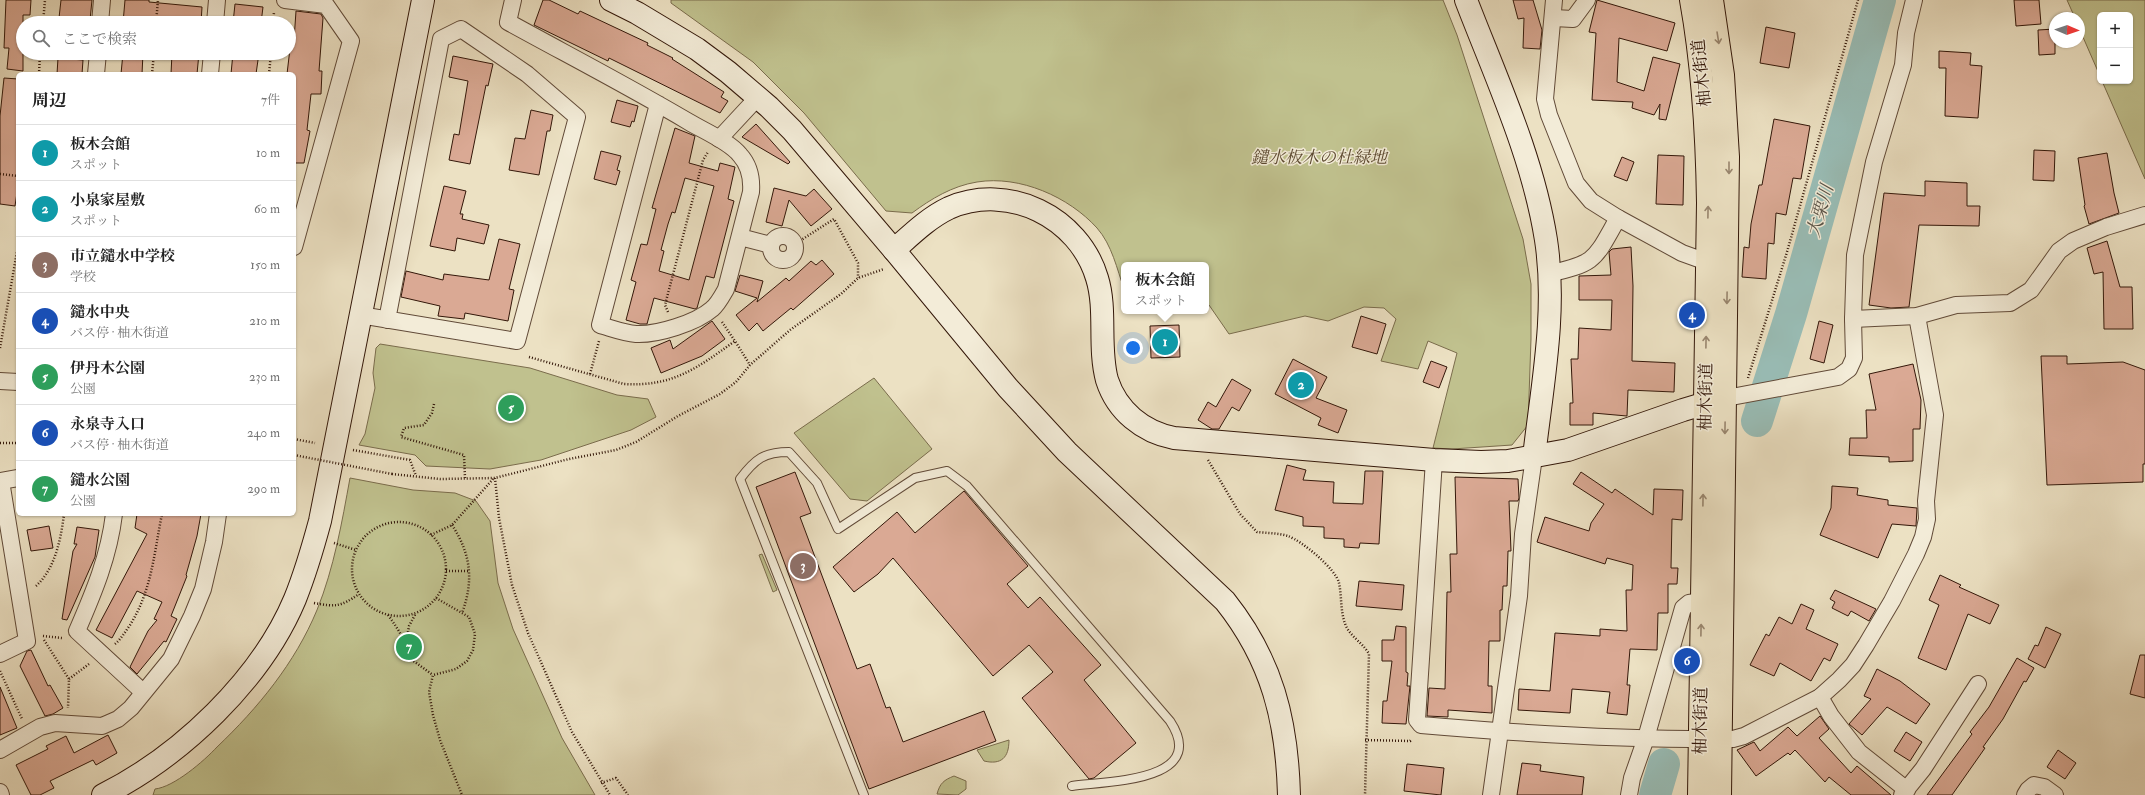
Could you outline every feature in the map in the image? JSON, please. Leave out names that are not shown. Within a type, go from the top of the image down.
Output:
[{"type":"main road","name":"柚木街道","points":[[1691,0],[1698,38],[1706,127],[1708,203],[1699,795]]},
{"type":"main road","name":"柚木街道","points":[[1712,0],[1723,75],[1728,157],[1726,398],[1701,739],[1720,795]]},
{"type":"street","points":[[101,16],[102,0]]},
{"type":"street","points":[[216,16],[217,0]]},
{"type":"street","points":[[285,0],[326,5],[351,41],[296,240]]},
{"type":"street","points":[[116,792],[176,747],[209,718],[258,663],[295,599],[320,521],[423,0]]},
{"type":"street","points":[[513,0],[508,22],[658,104],[718,139],[739,153],[747,164],[752,178],[752,192],[726,289],[712,309],[699,318],[655,333],[641,334],[600,325],[658,104]]},
{"type":"street","points":[[610,0],[658,25],[697,49],[758,97],[792,130],[890,259],[1067,452],[1205,581],[1242,622],[1263,662],[1276,696],[1284,729],[1289,795]]},
{"type":"street","points":[[1466,0],[1517,134],[1534,187],[1546,241],[1548,274],[1547,335],[1534,457],[1523,534],[1519,596],[1491,795]]},
{"type":"street","points":[[1554,0],[1554,18],[1546,99],[1549,115],[1576,183],[1591,201],[1618,218],[1682,253],[1707,262]]},
{"type":"street","points":[[1554,18],[1573,19],[1587,0]]},
{"type":"street","points":[[890,259],[940,213],[971,202],[1006,200],[1034,207],[1050,216],[1076,238],[1093,267],[1100,290],[1108,380],[1122,407],[1137,422],[1155,433],[1174,438],[1196,441],[1434,460],[1481,462],[1534,457],[1582,446],[1705,403],[1726,398],[1746,386],[1791,386],[1838,377],[1849,369],[1854,353],[1853,319],[1855,255],[1874,162],[1903,65],[1906,33],[1914,0]]},
{"type":"street","points":[[360,315],[517,341],[577,117],[527,74],[461,29],[441,39],[416,39]]},
{"type":"street","points":[[387,320],[441,39]]},
{"type":"street","points":[[96,72],[97,60]]},
{"type":"street","points":[[210,72],[211,60]]},
{"type":"street","points":[[718,139],[758,97]]},
{"type":"street","points":[[1853,319],[1917,316],[1956,305],[2010,303],[2031,290],[2059,251],[2073,241],[2106,227],[2145,216]]},
{"type":"street","points":[[1548,274],[1578,267],[1595,257],[1618,218]]},
{"type":"street","points":[[740,237],[771,245],[772,254],[782,261],[787,260],[793,255],[795,244]]},
{"type":"street","points":[[1434,460],[1417,720],[1421,725],[1499,732],[1648,738],[1701,739],[1744,736],[1820,697],[1853,665],[1892,601],[1923,537],[1927,519],[1926,501],[1935,415],[1917,316]]},
{"type":"street","points":[[0,381],[16,382]]},
{"type":"street","points":[[0,654],[27,641],[1,481],[16,478]]},
{"type":"street","points":[[114,516],[106,558],[98,583],[77,631],[143,692]]},
{"type":"street","points":[[0,750],[40,727],[56,723],[102,726],[118,719],[131,708],[171,659],[192,616],[203,589],[214,542],[218,516]]},
{"type":"street","points":[[1629,795],[1632,778],[1648,738],[1683,608],[1689,603],[1702,601]]},
{"type":"street","points":[[1820,697],[1831,716],[1859,752],[1904,792],[1923,769],[1978,684]]},
{"type":"street","points":[[2025,795],[2034,785],[2044,787],[2055,795]]},
{"type":"lane","points":[[864,795],[740,479],[752,462],[773,452],[789,452],[817,483],[838,529],[915,478],[946,471],[967,486],[1170,721],[1178,733],[1179,752],[1168,768],[1148,776],[1072,786]]},
{"type":"path","points":[[44,16],[45,0]]},
{"type":"path","points":[[157,16],[158,0]]},
{"type":"path","points":[[1746,386],[1858,0]]},
{"type":"path","points":[[39,72],[40,60]]},
{"type":"path","points":[[152,72],[153,60]]},
{"type":"path","points":[[269,72],[270,60]]},
{"type":"path","points":[[674,326],[665,305],[703,160],[718,139]]},
{"type":"path","points":[[0,174],[16,176]]},
{"type":"path","points":[[795,244],[834,219],[858,263],[858,278]]},
{"type":"path","points":[[0,348],[16,257]]},
{"type":"path","points":[[296,455],[392,474],[440,479],[495,478],[568,459],[616,450],[636,442],[678,416],[720,394],[736,382],[750,365],[790,330],[841,294],[858,278],[890,259]]},
{"type":"path","points":[[712,309],[750,365]]},
{"type":"path","points":[[590,374],[604,326]]},
{"type":"path","points":[[529,357],[624,384],[650,384],[666,382],[700,366],[735,341]]},
{"type":"path","points":[[434,404],[432,413],[424,424],[404,428],[401,437],[464,455],[465,478]]},
{"type":"path","points":[[296,439],[315,443]]},
{"type":"path","points":[[1196,441],[1240,514],[1257,532],[1287,536],[1299,542],[1333,570],[1338,582],[1342,616],[1347,627],[1365,646],[1369,654],[1365,740],[1365,795]]},
{"type":"path","points":[[0,443],[16,443]]},
{"type":"path","points":[[353,450],[410,460],[416,476]]},
{"type":"path","points":[[431,535],[452,525],[495,478]]},
{"type":"path","points":[[495,478],[499,518],[512,585],[528,633],[572,732],[601,783],[610,795]]},
{"type":"path","points":[[18,587],[35,587],[42,580],[56,554],[64,516]]},
{"type":"path","points":[[69,679],[119,641],[137,614],[147,592],[153,570],[162,516]]},
{"type":"path","points":[[404,522],[419,526],[431,535],[439,546],[444,558],[446,571],[443,585],[436,598],[427,607],[416,613],[398,616],[388,615],[367,604],[359,594],[353,580],[352,565],[356,550],[364,538],[376,528],[390,523],[404,522]]},
{"type":"path","points":[[452,525],[461,539],[468,558],[470,571],[467,599],[462,613]]},
{"type":"path","points":[[333,543],[356,550]]},
{"type":"path","points":[[446,571],[470,571]]},
{"type":"path","points":[[35,587],[36,594]]},
{"type":"path","points":[[314,603],[333,607],[344,605],[359,594]]},
{"type":"path","points":[[433,675],[456,669],[467,661],[473,650],[475,634],[468,617],[436,598]]},
{"type":"path","points":[[406,644],[409,626],[416,613]]},
{"type":"path","points":[[388,615],[400,631],[406,644],[408,657],[433,675]]},
{"type":"path","points":[[40,629],[41,636],[69,679],[67,724]]},
{"type":"path","points":[[0,670],[28,734]]},
{"type":"path","points":[[433,675],[429,692],[433,714],[440,740],[462,795]]},
{"type":"path","points":[[1365,740],[1410,741],[1421,725]]},
{"type":"path","points":[[601,783],[616,778],[628,795]]},
{"type":"green space","name":"鑓水板木の杜緑地","points":[[671,0],[1443,0],[1457,35],[1523,239],[1531,284],[1528,425],[1512,445],[1452,449],[1433,448],[1457,353],[1428,341],[1418,369],[1381,361],[1396,319],[1384,308],[1364,307],[1328,321],[1305,316],[1229,334],[1209,305],[1209,262],[1121,262],[1121,280],[1107,242],[1097,228],[1086,217],[1058,198],[1026,185],[1010,182],[977,182],[950,190],[912,213],[886,211],[804,113],[753,62],[671,3]]},
{"type":"green space","points":[[2067,0],[2145,0],[2145,179],[2103,84],[2133,84],[2133,12],[2097,12],[2097,69],[2085,42],[2085,12],[2072,12]]},
{"type":"green space","points":[[380,344],[530,368],[617,395],[648,399],[656,417],[631,430],[541,460],[490,469],[426,466],[415,455],[359,445],[365,434],[375,388],[373,373],[376,348]]},
{"type":"green space","points":[[874,378],[932,449],[867,501],[850,499],[794,433]]},
{"type":"green space","points":[[350,478],[413,490],[455,493],[476,501],[490,521],[498,583],[513,629],[562,738],[595,795],[153,795],[155,789],[171,784],[180,779],[211,753],[247,717],[287,666],[308,630],[323,594],[337,545]]},
{"type":"green space","points":[[762,554],[777,590],[773,592],[759,555]]},
{"type":"green space","points":[[1009,740],[1006,756],[999,761],[984,761],[977,750]]},
{"type":"green space","points":[[954,776],[966,781],[966,789],[958,795],[937,794],[943,782]]},
{"type":"building","points":[[6,0],[31,0],[30,15],[16,16],[16,60],[23,60],[23,71],[7,69],[9,48],[4,48]]},
{"type":"building","points":[[61,0],[92,0],[90,16],[59,16]]},
{"type":"building","points":[[125,0],[149,0],[149,2],[202,7],[201,16],[124,16]]},
{"type":"building","points":[[543,0],[549,0],[578,14],[580,11],[648,43],[647,45],[673,58],[672,59],[724,92],[721,97],[728,101],[720,113],[609,58],[608,61],[534,25]]},
{"type":"building","points":[[1513,0],[1533,0],[1542,30],[1540,49],[1523,48],[1524,18],[1518,19]]},
{"type":"building","points":[[1597,0],[1675,23],[1667,51],[1619,38],[1617,82],[1644,91],[1653,57],[1680,64],[1666,120],[1659,119],[1660,104],[1654,115],[1632,108],[1633,102],[1592,100],[1596,33],[1589,32]]},
{"type":"building","points":[[2014,0],[2039,0],[2041,24],[2016,26]]},
{"type":"building","points":[[235,4],[263,7],[262,16],[234,16]]},
{"type":"building","points":[[296,11],[321,14],[323,18],[319,71],[322,71],[321,94],[311,94],[307,130],[310,131],[304,163],[296,163],[296,72],[287,72],[289,60],[296,60]]},
{"type":"building","points":[[1766,27],[1795,33],[1789,68],[1760,63]]},
{"type":"building","points":[[2049,29],[2049,48],[2055,48],[2055,54],[2039,55],[2038,30]]},
{"type":"building","points":[[1939,51],[1971,53],[1970,65],[1982,66],[1978,118],[1945,116],[1946,68],[1939,68]]},
{"type":"building","points":[[453,56],[493,64],[488,86],[486,85],[470,164],[449,160],[454,134],[459,135],[468,81],[449,77]]},
{"type":"building","points":[[58,60],[83,60],[82,72],[57,72]]},
{"type":"building","points":[[122,60],[143,60],[142,72],[121,72]]},
{"type":"building","points":[[172,60],[198,60],[197,72],[171,72]]},
{"type":"building","points":[[232,60],[258,60],[256,72],[231,72]]},
{"type":"building","points":[[4,78],[16,79],[15,206],[0,204],[0,116]]},
{"type":"building","points":[[617,100],[638,106],[634,122],[632,121],[630,127],[611,122]]},
{"type":"building","points":[[531,110],[553,115],[550,131],[547,131],[539,175],[509,170],[515,138],[525,139]]},
{"type":"building","points":[[1774,119],[1810,126],[1801,179],[1793,178],[1786,215],[1776,213],[1774,244],[1768,243],[1766,279],[1742,277],[1744,247],[1749,248],[1751,224],[1759,185],[1762,185]]},
{"type":"building","points":[[756,124],[790,162],[788,164],[742,137]]},
{"type":"building","points":[[675,128],[695,136],[689,163],[718,171],[720,163],[735,167],[728,199],[734,201],[714,278],[706,276],[697,308],[695,309],[654,298],[647,324],[640,324],[626,320],[636,282],[631,280],[641,244],[647,245],[656,209],[652,208]],"holes":[[[685,178],[714,186],[689,280],[659,271],[664,251],[661,250],[668,224],[672,212],[675,213]]]},
{"type":"building","points":[[2034,150],[2055,151],[2054,181],[2033,180]]},
{"type":"building","points":[[601,151],[621,156],[617,170],[620,171],[616,185],[594,179]]},
{"type":"building","points":[[2107,153],[2119,213],[2089,224],[2084,206],[2078,158]]},
{"type":"building","points":[[1658,155],[1684,156],[1683,205],[1656,204]]},
{"type":"building","points":[[1622,157],[1634,162],[1627,181],[1614,176]]},
{"type":"building","points":[[1925,181],[1967,183],[1967,206],[1980,206],[1979,226],[1919,225],[1909,307],[1891,308],[1869,305],[1884,193],[1925,196]]},
{"type":"building","points":[[444,186],[466,191],[460,214],[463,214],[462,219],[489,225],[484,244],[457,238],[455,251],[430,246]]},
{"type":"building","points":[[774,188],[806,196],[814,189],[832,209],[811,226],[789,200],[782,226],[766,222]]},
{"type":"building","points":[[499,239],[520,244],[509,289],[514,290],[508,321],[465,313],[464,319],[438,316],[440,306],[401,297],[406,271],[443,280],[444,274],[489,280]]},
{"type":"building","points":[[2107,241],[2120,287],[2132,287],[2133,329],[2104,329],[2103,272],[2094,274],[2087,248]]},
{"type":"building","points":[[1631,247],[1633,286],[1632,361],[1675,363],[1674,392],[1628,390],[1627,416],[1593,413],[1593,425],[1570,425],[1570,403],[1573,403],[1571,359],[1578,359],[1579,328],[1611,330],[1612,300],[1579,300],[1579,276],[1611,275],[1609,252],[1612,249]]},
{"type":"building","points":[[822,260],[834,274],[793,310],[791,308],[763,331],[757,323],[749,331],[736,315],[757,298],[735,291],[740,275],[763,281],[757,302],[786,278],[789,281],[811,261],[816,265]]},
{"type":"building","points":[[1361,316],[1386,324],[1377,354],[1352,347]]},
{"type":"building","points":[[712,321],[725,339],[702,356],[661,373],[651,348],[670,340],[673,349]]},
{"type":"building","points":[[1819,321],[1833,325],[1824,363],[1810,359]]},
{"type":"building","points":[[1179,325],[1180,357],[1151,358],[1150,326]]},
{"type":"building","points":[[2041,356],[2067,356],[2067,364],[2123,362],[2145,370],[2145,464],[2143,464],[2143,482],[2047,485]]},
{"type":"building","points":[[1293,359],[1327,377],[1316,398],[1347,410],[1338,433],[1318,425],[1321,418],[1275,394]]},
{"type":"building","points":[[1431,361],[1447,367],[1439,388],[1423,382]]},
{"type":"building","points":[[1913,364],[1921,400],[1920,429],[1913,429],[1913,461],[1889,462],[1889,457],[1849,455],[1850,438],[1867,438],[1866,410],[1876,410],[1869,374]]},
{"type":"building","points":[[1232,379],[1251,390],[1239,411],[1232,407],[1219,429],[1212,429],[1198,420],[1208,402],[1216,407]]},
{"type":"building","points":[[1287,465],[1306,470],[1303,480],[1334,482],[1333,503],[1363,504],[1365,471],[1383,471],[1379,544],[1360,543],[1359,548],[1344,547],[1344,539],[1324,538],[1324,527],[1303,526],[1303,517],[1275,510]]},
{"type":"building","points":[[795,472],[811,513],[800,517],[857,669],[870,664],[886,708],[890,707],[903,742],[984,711],[996,741],[869,789],[756,487]]},
{"type":"building","points":[[1581,472],[1612,493],[1615,489],[1653,515],[1654,489],[1683,490],[1682,520],[1672,519],[1671,568],[1678,568],[1677,584],[1668,584],[1668,613],[1658,613],[1657,650],[1630,649],[1627,685],[1630,685],[1627,715],[1607,713],[1610,692],[1572,689],[1570,713],[1518,710],[1519,689],[1550,691],[1555,633],[1600,636],[1600,629],[1627,631],[1626,590],[1632,590],[1633,565],[1607,558],[1605,564],[1537,542],[1545,517],[1589,531],[1591,523],[1604,504],[1573,484]]},
{"type":"building","points":[[1455,477],[1518,479],[1519,498],[1518,501],[1509,501],[1511,551],[1508,551],[1507,586],[1503,586],[1502,610],[1500,610],[1500,641],[1489,641],[1488,686],[1492,686],[1492,713],[1448,710],[1448,717],[1427,716],[1429,688],[1445,689],[1447,592],[1451,592],[1450,554],[1457,554]]},
{"type":"building","points":[[1832,486],[1858,488],[1857,495],[1888,500],[1888,505],[1917,508],[1916,526],[1892,524],[1878,558],[1820,535],[1831,508]]},
{"type":"building","points":[[964,491],[1028,566],[1007,584],[1028,608],[1040,597],[1101,665],[1084,680],[1136,743],[1094,778],[1089,779],[1022,698],[1053,672],[1029,645],[993,676],[893,558],[878,574],[854,592],[833,567],[897,512],[915,533]]},
{"type":"building","points":[[137,516],[201,516],[187,576],[171,616],[177,619],[166,642],[164,641],[137,674],[130,667],[148,631],[157,620],[154,619],[162,602],[137,591],[112,638],[96,630],[147,534],[135,528]]},
{"type":"building","points":[[49,526],[53,548],[31,551],[27,530]]},
{"type":"building","points":[[77,527],[99,530],[95,557],[67,620],[62,619],[73,551],[77,544],[74,544]]},
{"type":"building","points":[[1940,575],[1961,585],[1959,587],[1999,605],[1990,624],[1968,614],[1946,670],[1918,658],[1939,605],[1929,600]]},
{"type":"building","points":[[1359,581],[1404,585],[1402,610],[1356,606]]},
{"type":"building","points":[[1835,590],[1876,609],[1869,621],[1851,611],[1848,616],[1832,608],[1835,602],[1830,599]]},
{"type":"building","points":[[1801,604],[1814,610],[1806,629],[1838,644],[1830,661],[1824,658],[1811,681],[1780,663],[1774,676],[1750,665],[1766,634],[1769,636],[1779,617],[1792,624]]},
{"type":"building","points":[[1396,626],[1406,627],[1406,672],[1408,673],[1407,686],[1410,686],[1406,724],[1382,723],[1383,701],[1387,701],[1392,661],[1382,661],[1382,640],[1394,640]]},
{"type":"building","points":[[2046,627],[2061,634],[2045,668],[2028,659],[2035,645],[2038,646]]},
{"type":"building","points":[[31,650],[48,686],[50,685],[63,708],[53,714],[45,716],[20,666],[27,651]]},
{"type":"building","points":[[2140,655],[2145,655],[2145,698],[2130,694]]},
{"type":"building","points":[[2017,658],[2034,668],[2026,682],[2024,681],[2003,719],[1983,747],[1985,748],[1952,795],[1927,795],[1972,734],[1970,732],[1989,707]]},
{"type":"building","points":[[1877,669],[1900,681],[1930,704],[1916,724],[1887,707],[1862,735],[1849,724],[1871,699],[1864,696]]},
{"type":"building","points":[[0,687],[17,728],[0,735]]},
{"type":"building","points":[[1820,716],[1829,729],[1819,738],[1851,773],[1857,766],[1891,795],[1851,795],[1829,777],[1825,782],[1795,750],[1790,755],[1788,753],[1756,776],[1737,750],[1754,742],[1760,751],[1788,727],[1797,736]]},
{"type":"building","points":[[1906,732],[1922,742],[1910,761],[1894,751]]},
{"type":"building","points":[[108,735],[117,753],[96,765],[93,760],[50,781],[54,788],[40,795],[31,795],[16,765],[48,749],[46,746],[66,736],[74,753]]},
{"type":"building","points":[[2058,750],[2076,763],[2065,779],[2047,767]]},
{"type":"building","points":[[1522,763],[1541,765],[1540,771],[1584,777],[1582,795],[1517,795]]},
{"type":"building","points":[[1407,764],[1444,768],[1441,795],[1404,791]]},
{"type":"waterway","name":"大栗川","points":[[1757,421],[1791,314],[1880,0]]},
{"type":"waterway","name":"大栗川","points":[[1655,795],[1664,764]]},
{"type":"place","name":"鑓水中央","points":[[1692,315]]},
{"type":"place","name":"板木会館","points":[[1165,342]]},
{"type":"place","name":"小泉家屋敷","points":[[1301,385]]},
{"type":"place","name":"伊丹木公園","points":[[511,408]]},
{"type":"place","name":"市立鑓水中学校","points":[[803,566]]},
{"type":"place","name":"鑓水公園","points":[[409,647]]},
{"type":"place","name":"永泉寺入口","points":[[1687,661]]}]
